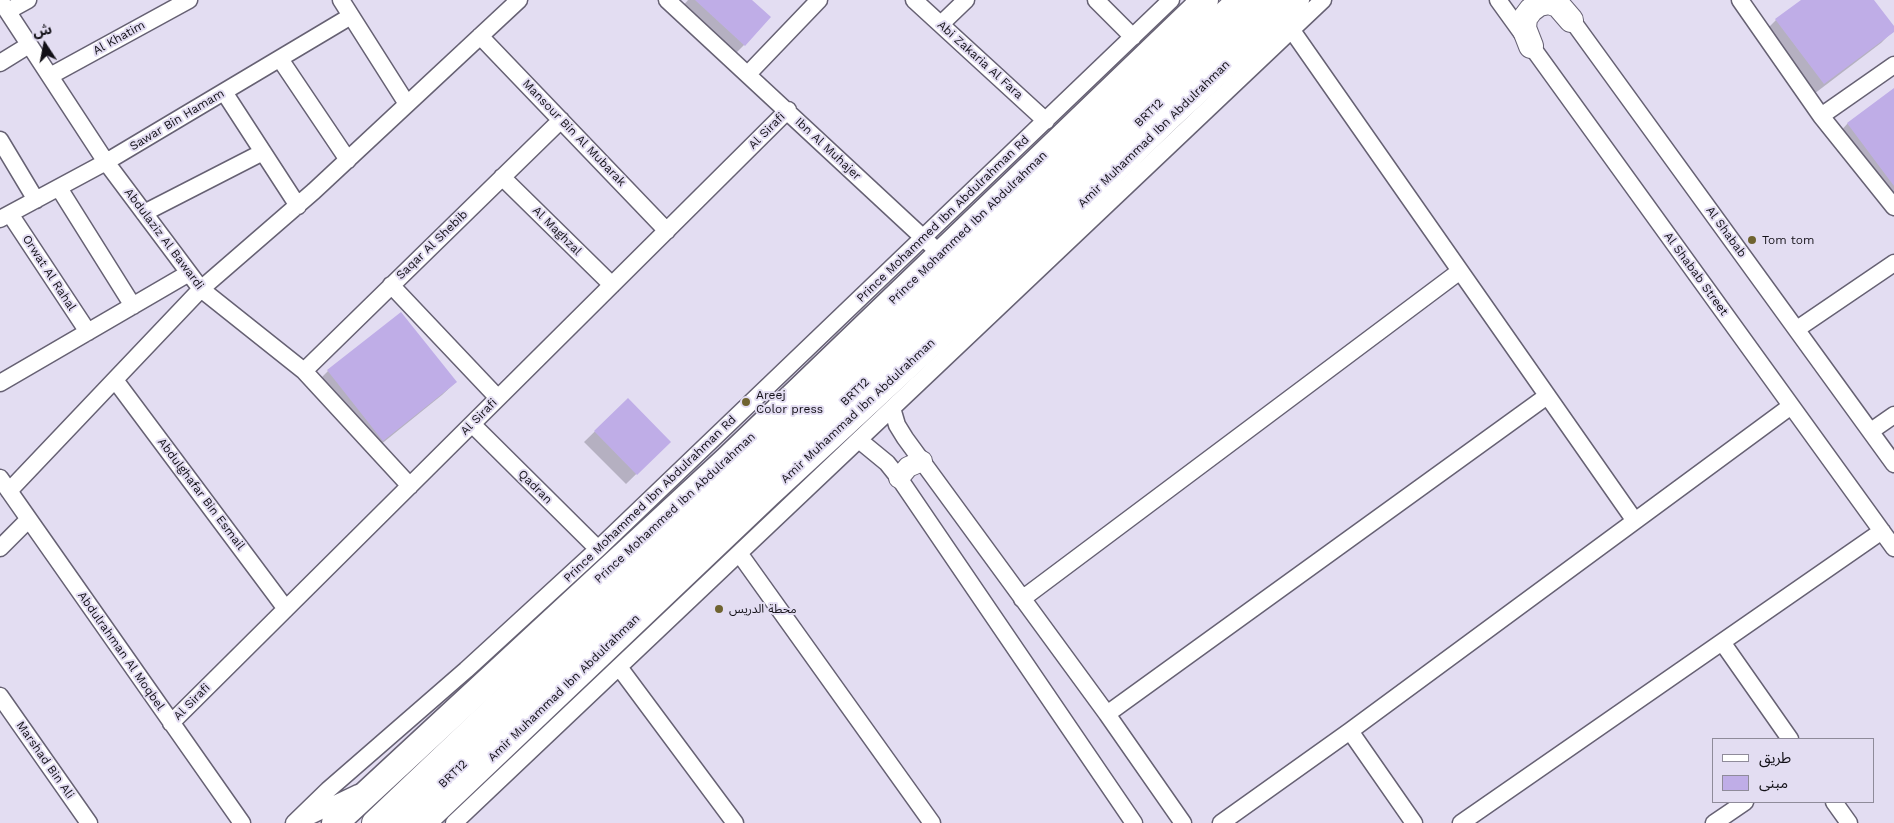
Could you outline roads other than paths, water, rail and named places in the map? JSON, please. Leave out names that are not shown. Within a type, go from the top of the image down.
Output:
[{"type":"main road","name":"Prince Mohammed Ibn Abdulrahman","points":[[334,823],[734,454],[932,246],[1205,0]]},
{"type":"main road","name":"BRT12","points":[[374,823],[1239,0]]},
{"type":"main road","name":"BRT12","points":[[398,823],[430,796],[1268,0]]},
{"type":"main road","name":"Amir Muhammad Ibn Abdulrahman","points":[[422,823],[768,494],[1022,271],[1171,115],[1296,0]]},
{"type":"main road","points":[[1532,46],[1524,28],[1525,18],[1539,4],[1549,2],[1558,5],[1571,20]]},
{"type":"main road","points":[[1171,115],[1228,89]]},
{"type":"street","points":[[4,6],[28,0]]},
{"type":"street","name":"Al Khatim","points":[[50,76],[165,6],[189,0]]},
{"type":"street","points":[[341,0],[407,104]]},
{"type":"street","points":[[4,485],[115,380],[201,289],[298,206],[519,0]]},
{"type":"street","name":"Ibn Al Muhajer","points":[[667,0],[788,110],[932,246]]},
{"type":"street","points":[[748,74],[819,0]]},
{"type":"street","name":"Abi Zakaria Al Fara","points":[[914,0],[1046,120]]},
{"type":"street","points":[[941,24],[966,0]]},
{"type":"street","points":[[1096,0],[1133,37]]},
{"type":"street","name":"Prince Mohammed Ibn Abdulrahman Rd","points":[[294,823],[328,790],[466,670],[932,246],[1046,120],[1171,0]]},
{"type":"street","points":[[454,823],[892,408],[1022,271],[1228,89],[1323,0]]},
{"type":"street","name":"Al Shabab Street","points":[[1498,0],[1894,548]]},
{"type":"street","name":"Al Shabab","points":[[1558,0],[1894,464]]},
{"type":"street","points":[[1740,0],[1822,116],[1894,207]]},
{"type":"street","name":"Abdulaziz Al Bawardi","points":[[4,6],[106,162],[201,289],[304,371],[410,486]]},
{"type":"street","name":"Sawar Bin Hamam","points":[[5,217],[106,162],[351,16]]},
{"type":"street","points":[[1291,29],[1635,521]]},
{"type":"street","name":"Mansour Bin Al Mubarak","points":[[480,36],[667,230]]},
{"type":"street","points":[[0,63],[29,44]]},
{"type":"street","points":[[280,59],[348,160]]},
{"type":"street","points":[[1822,116],[1894,65]]},
{"type":"street","points":[[224,92],[298,206]]},
{"type":"street","name":"Al Sirafi","points":[[171,723],[788,110]]},
{"type":"street","name":"Saqar Al Shebib","points":[[304,371],[561,120]]},
{"type":"street","points":[[0,140],[36,200]]},
{"type":"street","points":[[144,213],[263,152]]},
{"type":"street","name":"Al Maghzal","points":[[502,177],[612,285]]},
{"type":"street","points":[[59,188],[133,306]]},
{"type":"street","name":"Orwat Al Rahal","points":[[5,217],[88,332]]},
{"type":"street","points":[[1796,329],[1894,263]]},
{"type":"street","points":[[1022,598],[1460,271]]},
{"type":"street","points":[[0,383],[189,274]]},
{"type":"street","points":[[391,286],[498,398]]},
{"type":"street","name":"Abdulghafar Bin Esmail","points":[[115,380],[286,609]]},
{"type":"street","points":[[1107,714],[1547,396]]},
{"type":"street","points":[[1221,823],[1350,732],[1791,406]]},
{"type":"street","points":[[892,408],[897,425],[922,461],[1107,714],[1183,823]]},
{"type":"street","points":[[1871,431],[1894,415]]},
{"type":"street","name":"Qadran","points":[[472,424],[598,549]]},
{"type":"street","points":[[859,440],[887,463],[899,478],[1134,823]]},
{"type":"street","points":[[899,478],[908,467],[922,461]]},
{"type":"street","name":"Abdulrahman Al Moqbel","points":[[4,485],[242,823]]},
{"type":"street","points":[[0,548],[28,520]]},
{"type":"street","points":[[1461,823],[1882,531]]},
{"type":"street","points":[[739,553],[932,823]]},
{"type":"street","points":[[1722,642],[1789,738]]},
{"type":"street","points":[[619,667],[734,823]]},
{"type":"street","name":"Marshad Bin Ali","points":[[0,696],[89,823]]},
{"type":"street","points":[[1350,732],[1414,823]]},
{"type":"street","points":[[298,823],[311,815],[374,786]]},
{"type":"street","points":[[1714,823],[1743,803]]},
{"type":"street","points":[[1835,803],[1849,823]]},
{"type":"place","name":"Tom tom","points":[[1752,240]]},
{"type":"place","name":"Areej Color press","points":[[746,402]]},
{"type":"place","name":"محطة الدريس","points":[[719,609]]}]
